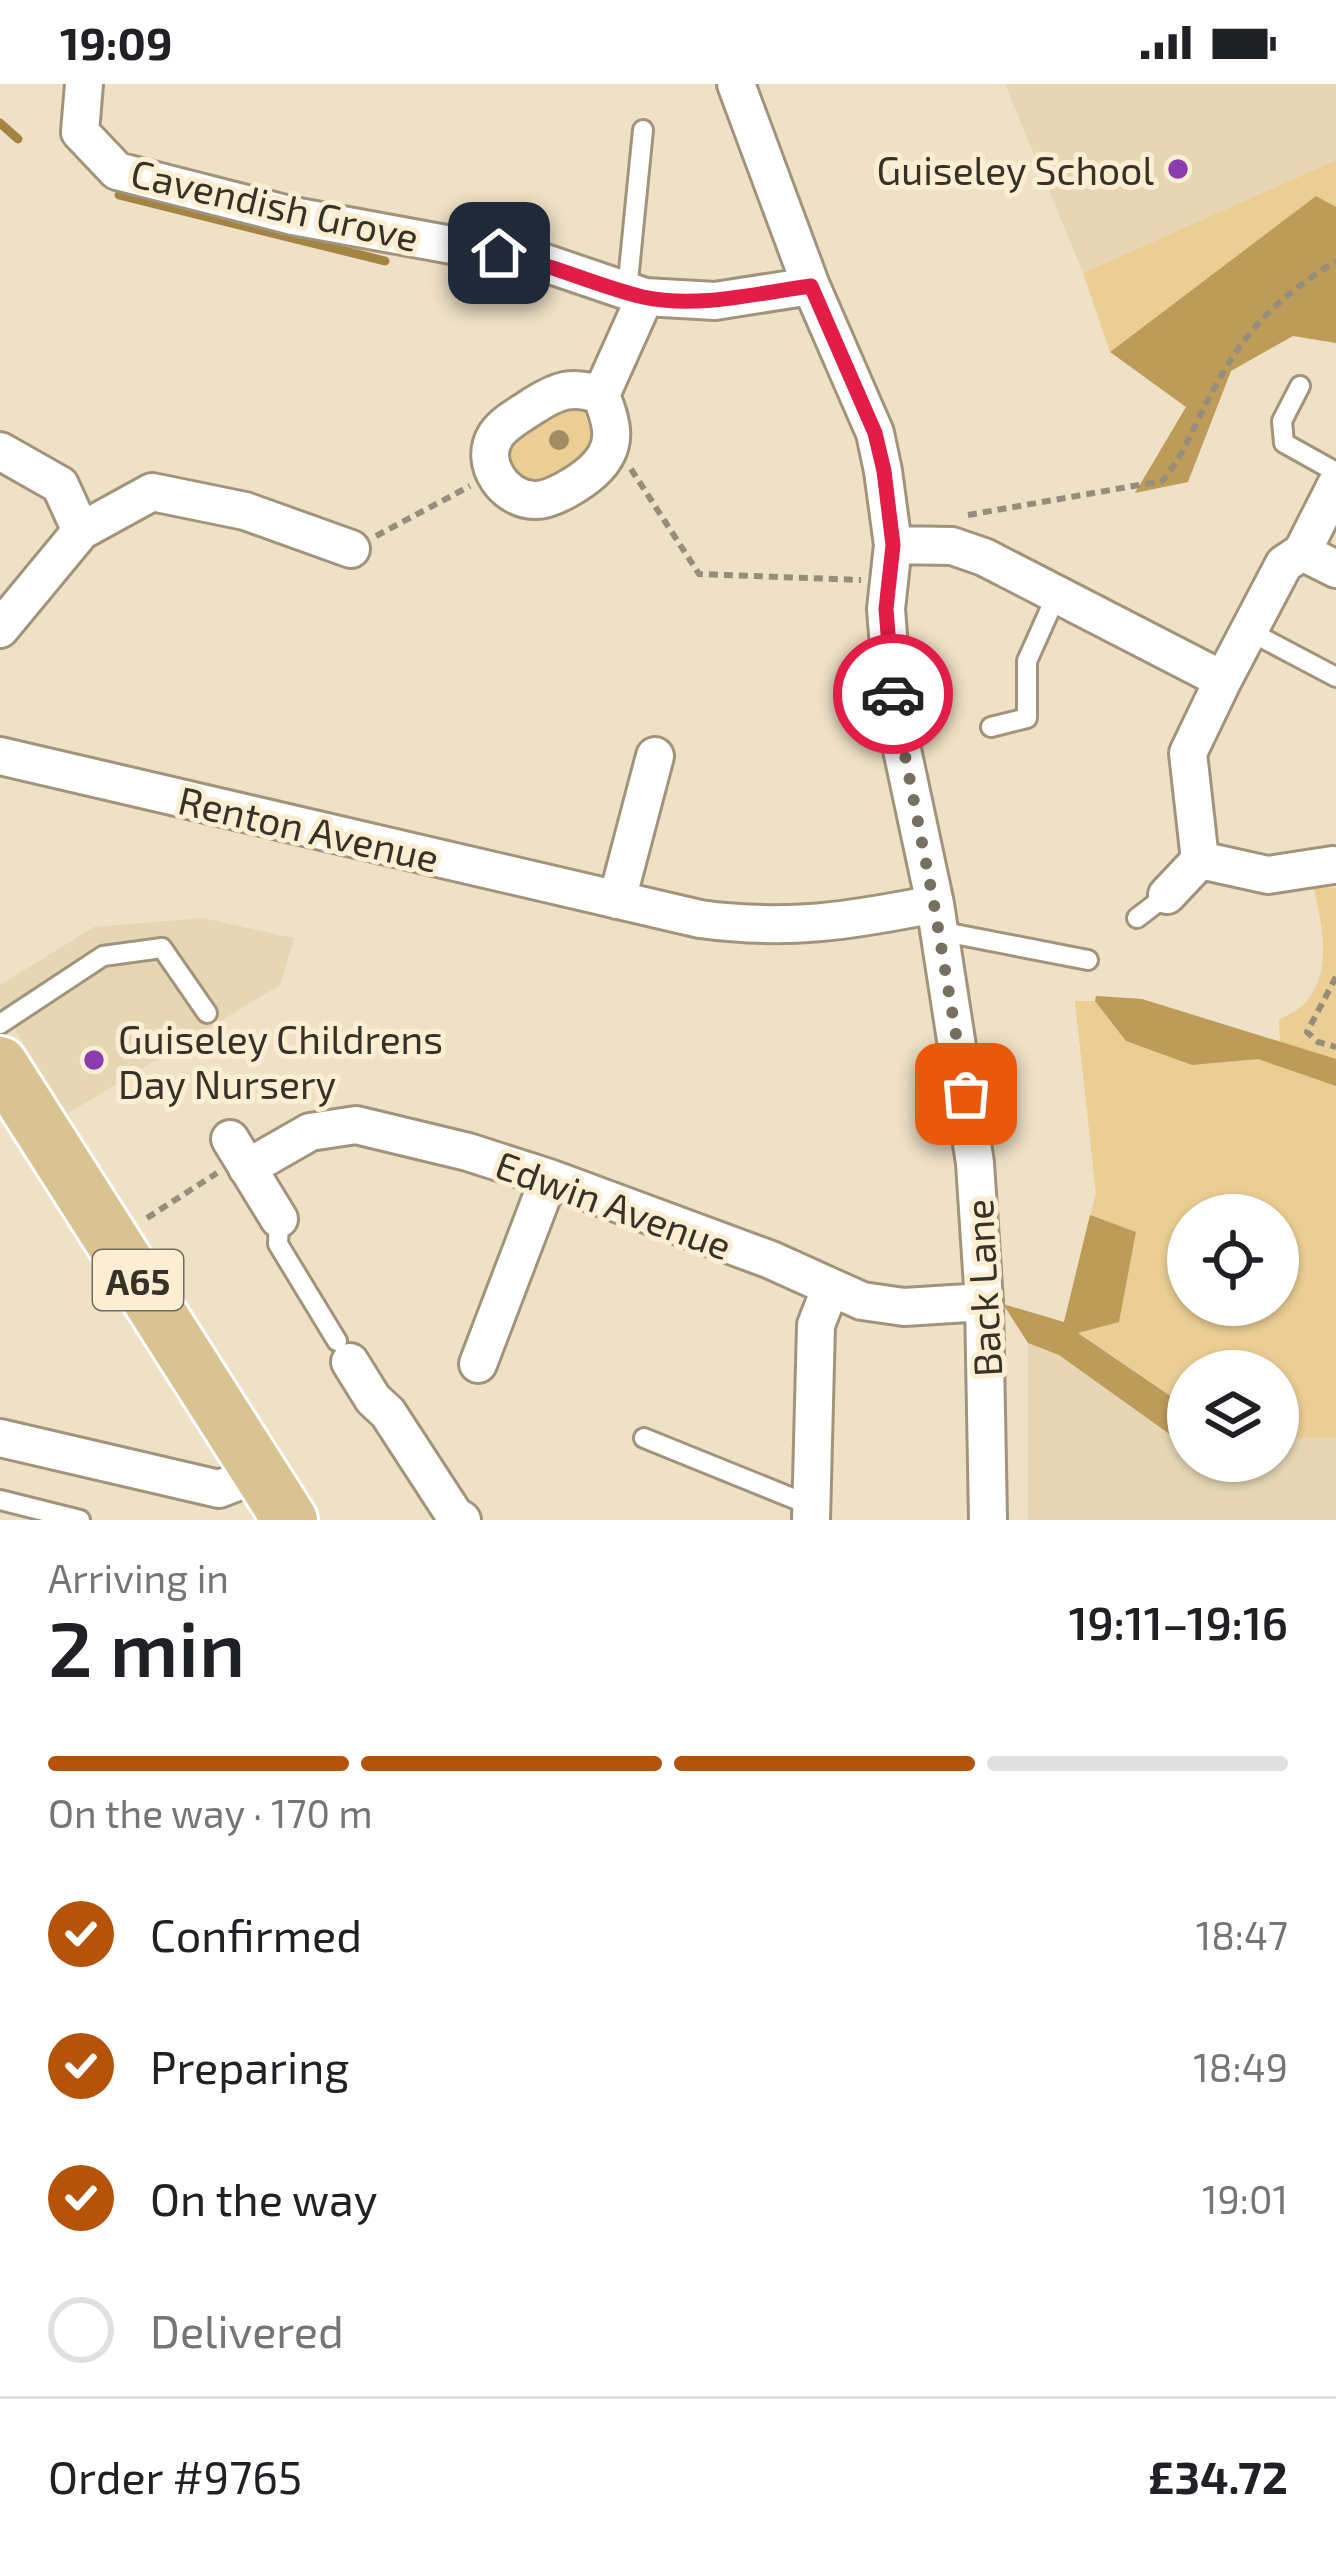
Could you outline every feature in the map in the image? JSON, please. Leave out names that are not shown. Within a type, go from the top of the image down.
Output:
[{"type":"main road","name":"A65","points":[[0,1064],[290,1520]]},
{"type":"street","name":"Cavendish Grove","points":[[84,84],[80,132],[117,171],[293,216],[539,261],[636,294],[715,301],[811,286]]},
{"type":"street","name":"Back Lane","points":[[736,84],[811,286],[875,433],[891,563],[886,609],[894,712],[937,918],[973,1140],[984,1302],[988,1520]]},
{"type":"street","points":[[601,395],[580,387],[557,391],[510,421],[495,436],[490,455],[502,485],[520,498],[541,501],[585,478],[603,462],[614,442],[601,395],[636,294]]},
{"type":"street","points":[[0,451],[60,484],[81,531]]},
{"type":"street","points":[[1200,860],[1188,754],[1284,564],[1302,552],[1336,485]]},
{"type":"street","points":[[0,629],[81,531],[152,492],[244,511],[351,549]]},
{"type":"street","points":[[891,563],[952,546],[984,557],[1223,680]]},
{"type":"street","points":[[1302,552],[1336,569]]},
{"type":"street","name":"Renton Avenue","points":[[0,755],[700,919],[785,926],[937,918]]},
{"type":"street","points":[[617,900],[655,756]]},
{"type":"street","points":[[1200,860],[1268,874],[1334,865]]},
{"type":"street","points":[[1166,895],[1200,860]]},
{"type":"street","name":"Edwin Avenue","points":[[239,1154],[310,1132],[356,1125],[468,1152],[549,1178],[883,1306],[984,1302]]},
{"type":"street","points":[[239,1154],[279,1219]]},
{"type":"street","points":[[478,1364],[549,1178]]},
{"type":"street","points":[[812,1513],[816,1325],[830,1289]]},
{"type":"street","points":[[344,1351],[373,1400],[388,1413],[462,1520]]},
{"type":"street","points":[[0,1438],[219,1489],[260,1473]]},
{"type":"lane","points":[[636,294],[643,130]]},
{"type":"lane","points":[[1300,386],[1282,421],[1284,443],[1336,472]]},
{"type":"lane","points":[[991,727],[1027,718],[1027,661],[1057,594]]},
{"type":"lane","points":[[1249,631],[1336,676]]},
{"type":"lane","points":[[1137,918],[1166,895]]},
{"type":"lane","points":[[937,918],[1088,960]]},
{"type":"lane","points":[[0,1024],[104,956],[162,948],[207,1013]]},
{"type":"lane","points":[[279,1219],[278,1244],[344,1351]]},
{"type":"lane","points":[[644,1438],[812,1513]]},
{"type":"lane","points":[[0,1500],[80,1520]]},
{"type":"path","points":[[952,546],[959,517],[1162,481],[1174,467],[1220,377],[1259,319],[1336,261]]},
{"type":"path","points":[[614,442],[699,574],[891,563]]},
{"type":"path","points":[[351,549],[494,474]]},
{"type":"path","points":[[1336,977],[1307,1032],[1318,1042],[1336,1047]]},
{"type":"path","points":[[112,1240],[230,1165],[239,1154]]},
{"type":"shaded area","name":"Guiseley School","points":[[1005,84],[1336,84],[1336,160],[1083,273]]},
{"type":"shaded area","points":[[1336,160],[1336,208],[1316,196],[1110,352],[1083,273]]},
{"type":"shaded area","points":[[1316,196],[1336,207],[1336,343],[1293,336],[1231,371],[1188,482],[1135,493],[1186,407],[1110,352]]},
{"type":"shaded area","points":[[554,405],[595,406],[594,449],[546,482],[509,473],[514,439]]},
{"type":"shaded area","points":[[1313,886],[1336,888],[1336,1438],[1299,1437],[1299,1350],[1167,1350],[1167,1393],[1064,1322],[1096,1193],[1075,1001],[1095,1001],[1096,996],[1142,999],[1280,1043],[1279,1019],[1310,997],[1318,981],[1323,945]]},
{"type":"shaded area","name":"Guiseley Childrens Day Nursery","points":[[203,918],[294,938],[280,985],[67,1114],[0,1006],[0,985],[94,927]]},
{"type":"shaded area","points":[[1096,996],[1336,1059],[1336,1520],[1028,1520],[1028,1343],[1059,1354],[1096,1193],[1075,1001],[1095,1001]]},
{"type":"shaded area","points":[[1096,996],[1142,999],[1336,1059],[1336,1086],[1258,1059],[1192,1065],[1126,1041],[1095,1001]]},
{"type":"shaded area","points":[[1090,1215],[1136,1232],[1119,1322],[1078,1333],[1167,1394],[1167,1432],[1059,1355],[1028,1343],[1003,1304],[1064,1322]]},
{"type":"waterway","points":[[0,123],[18,139]]},
{"type":"waterway","points":[[119,195],[385,261]]},
{"type":"way so far","points":[[893,694],[966,1094]]},
{"type":"place","name":"Guiseley School","points":[[1178,169]]},
{"type":"place","name":"Guiseley Childrens Day Nursery","points":[[94,1060]]},
{"type":"route","points":[[499,253],[539,261],[645,297],[715,301],[811,286],[875,433],[884,471],[893,545],[886,609],[893,694]]}]
